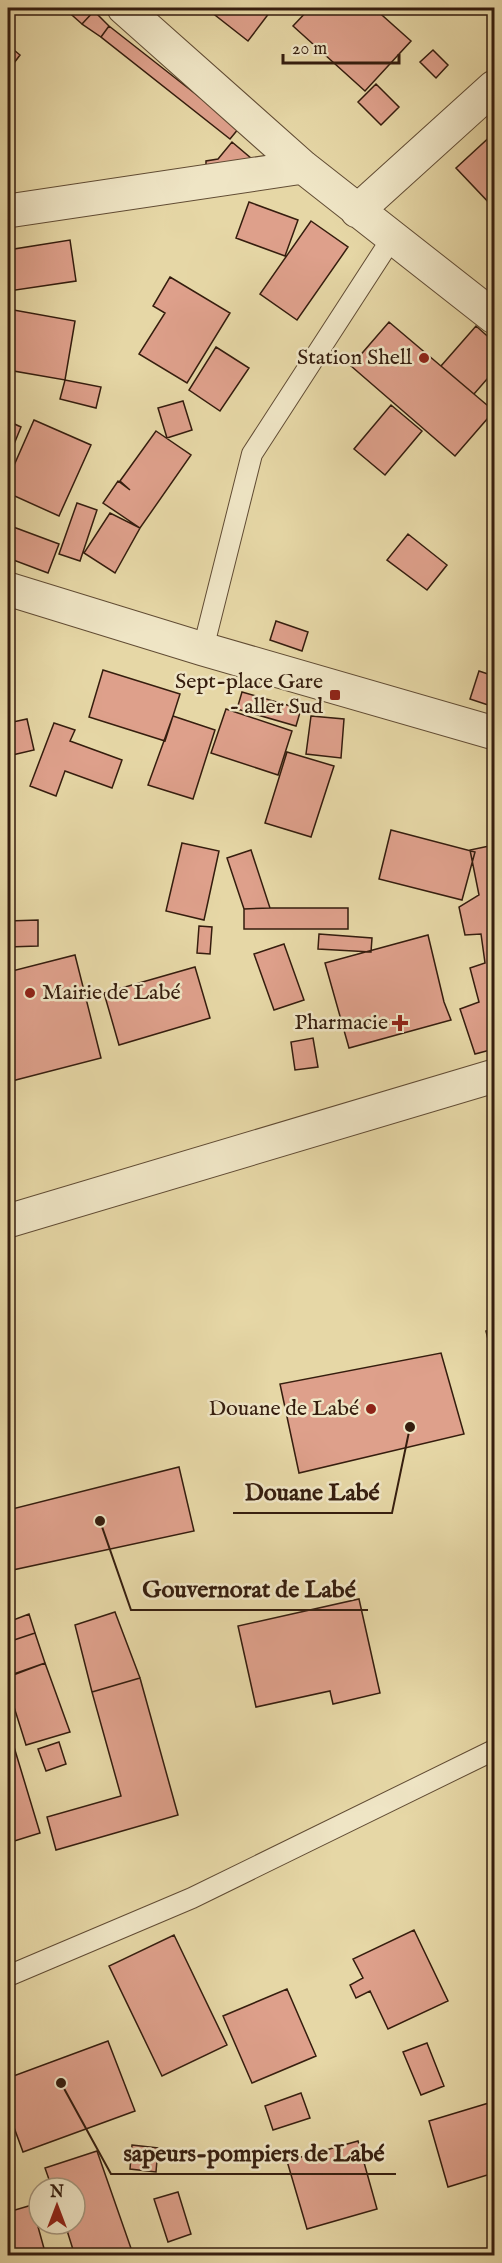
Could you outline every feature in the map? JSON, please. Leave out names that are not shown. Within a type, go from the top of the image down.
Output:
[{"type":"street","points":[[124,8],[303,167],[495,317]]},
{"type":"street","points":[[357,211],[495,87]]},
{"type":"street","points":[[8,211],[303,167]]},
{"type":"street","points":[[8,589],[202,650],[495,733]]},
{"type":"street","points":[[8,1221],[495,1076]]},
{"type":"lane","points":[[202,650],[252,454],[393,238]]},
{"type":"lane","points":[[8,1976],[192,1898],[495,1750]]},
{"type":"building","points":[[64,8],[90,8],[94,11],[82,24]]},
{"type":"building","points":[[206,8],[273,8],[248,41]]},
{"type":"building","points":[[310,8],[374,8],[411,41],[365,91],[293,26]]},
{"type":"building","points":[[94,11],[109,26],[101,37],[82,24]]},
{"type":"building","points":[[109,26],[239,128],[230,139],[101,37]]},
{"type":"building","points":[[8,45],[20,55],[8,71]]},
{"type":"building","points":[[433,50],[448,65],[436,78],[420,62]]},
{"type":"building","points":[[376,84],[399,107],[381,125],[358,102]]},
{"type":"building","points":[[494,133],[494,208],[456,168]]},
{"type":"building","points":[[232,142],[252,159],[206,173],[206,161],[218,159]]},
{"type":"building","points":[[249,202],[298,220],[285,256],[236,238]]},
{"type":"building","points":[[311,221],[348,247],[297,320],[260,294]]},
{"type":"building","points":[[70,240],[76,281],[9,291],[8,250]]},
{"type":"building","points":[[170,277],[230,313],[187,383],[139,354],[165,313],[153,306]]},
{"type":"building","points":[[8,309],[75,321],[65,380],[8,370]]},
{"type":"building","points":[[389,322],[494,411],[455,456],[351,366]]},
{"type":"building","points":[[476,326],[494,342],[494,371],[474,394],[441,366]]},
{"type":"building","points":[[216,347],[249,368],[220,411],[189,390]]},
{"type":"building","points":[[65,380],[101,387],[96,408],[60,399]]},
{"type":"building","points":[[183,401],[192,430],[167,438],[158,408]]},
{"type":"building","points":[[391,405],[422,431],[385,475],[354,449]]},
{"type":"building","points":[[34,420],[91,445],[59,516],[8,493],[8,479]]},
{"type":"building","points":[[8,421],[21,427],[8,459]]},
{"type":"building","points":[[156,431],[191,455],[140,528],[103,503],[118,481],[130,490],[120,481]]},
{"type":"building","points":[[77,503],[97,510],[80,561],[59,554]]},
{"type":"building","points":[[110,513],[140,528],[115,573],[84,553]]},
{"type":"building","points":[[8,525],[59,544],[48,573],[8,558]]},
{"type":"building","points":[[408,534],[447,565],[427,590],[387,560]]},
{"type":"building","points":[[276,621],[308,632],[302,651],[270,640]]},
{"type":"building","points":[[103,670],[180,694],[165,741],[89,717]]},
{"type":"building","points":[[479,671],[494,676],[494,707],[470,699]]},
{"type":"building","points":[[242,692],[301,709],[296,726],[237,709]]},
{"type":"building","points":[[226,709],[292,731],[278,775],[211,753]]},
{"type":"building","points":[[173,716],[215,730],[193,799],[148,785]]},
{"type":"building","points":[[311,716],[344,719],[341,758],[306,754]]},
{"type":"building","points":[[27,719],[34,750],[8,756],[8,723]]},
{"type":"building","points":[[54,723],[75,730],[70,741],[122,760],[112,788],[65,771],[56,796],[30,786]]},
{"type":"building","points":[[287,752],[334,766],[311,837],[265,823]]},
{"type":"building","points":[[391,830],[475,852],[462,900],[379,879]]},
{"type":"building","points":[[182,843],[219,851],[204,920],[166,911]]},
{"type":"building","points":[[494,845],[494,1049],[475,1054],[460,1009],[479,1002],[470,968],[485,963],[481,934],[465,935],[459,907],[479,895],[470,850]]},
{"type":"building","points":[[251,850],[270,908],[244,909],[227,858]]},
{"type":"building","points":[[348,908],[348,929],[244,929],[244,909]]},
{"type":"building","points":[[38,920],[38,946],[8,947],[8,921]]},
{"type":"building","points":[[199,926],[212,927],[210,954],[197,953]]},
{"type":"building","points":[[319,934],[372,938],[371,952],[318,949]]},
{"type":"building","points":[[428,935],[444,1002],[451,1020],[349,1048],[325,963]]},
{"type":"building","points":[[284,944],[304,1000],[274,1010],[254,954]]},
{"type":"building","points":[[75,955],[101,1058],[8,1082],[8,972]]},
{"type":"building","points":[[195,967],[210,1018],[119,1045],[104,993]]},
{"type":"building","points":[[313,1038],[318,1067],[295,1070],[291,1042]]},
{"type":"building","points":[[494,1329],[494,1364],[486,1331]]},
{"type":"building","name":"Douane de Labé","points":[[441,1353],[464,1434],[299,1473],[280,1384]]},
{"type":"building","points":[[179,1467],[194,1531],[8,1571],[8,1510]]},
{"type":"building","points":[[359,1599],[380,1693],[333,1704],[330,1691],[256,1707],[238,1626]]},
{"type":"building","points":[[115,1612],[140,1678],[92,1692],[75,1625]]},
{"type":"building","points":[[29,1614],[35,1633],[8,1642],[8,1622]]},
{"type":"building","points":[[35,1633],[45,1663],[8,1676],[8,1642]]},
{"type":"building","points":[[45,1663],[70,1732],[26,1745],[8,1688],[8,1677]]},
{"type":"building","points":[[140,1678],[178,1815],[56,1850],[47,1817],[121,1796],[92,1692]]},
{"type":"building","points":[[8,1727],[40,1833],[8,1843]]},
{"type":"building","points":[[59,1742],[66,1764],[46,1771],[38,1749]]},
{"type":"building","points":[[414,1930],[448,2001],[388,2029],[370,1991],[356,1998],[350,1985],[363,1978],[353,1959]]},
{"type":"building","points":[[174,1935],[227,2045],[162,2076],[109,1966]]},
{"type":"building","points":[[287,1989],[316,2056],[252,2083],[223,2016]]},
{"type":"building","points":[[108,2041],[135,2111],[23,2152],[8,2111],[8,2078]]},
{"type":"building","points":[[427,2043],[444,2086],[421,2095],[403,2052]]},
{"type":"building","points":[[301,2093],[310,2118],[273,2130],[265,2106]]},
{"type":"building","points":[[492,2102],[494,2173],[448,2187],[429,2121]]},
{"type":"building","points":[[358,2141],[377,2209],[307,2229],[287,2161]]},
{"type":"building","points":[[132,2145],[158,2148],[156,2172],[130,2169]]},
{"type":"building","points":[[97,2151],[133,2254],[128,2256],[75,2256],[69,2236],[87,2236],[87,2176],[48,2176],[45,2168]]},
{"type":"building","points":[[178,2192],[191,2234],[168,2242],[154,2199]]},
{"type":"building","points":[[27,2206],[27,2236],[41,2236],[45,2252],[33,2256],[8,2256],[8,2212]]},
{"type":"place","name":"Station Shell","points":[[424,358]]},
{"type":"place","name":"Sept-place Gare - aller Sud","points":[[335,695]]},
{"type":"place","name":"Mairie de Labé","points":[[30,993]]},
{"type":"place","name":"Pharmacie","points":[[400,1023]]},
{"type":"place","name":"Douane de Labé","points":[[371,1409]]},
{"type":"place","name":"Douane Labé","points":[[410,1427]]},
{"type":"place","name":"Gouvernorat de Labé","points":[[100,1521]]},
{"type":"place","name":"sapeurs-pompiers de Labé","points":[[61,2083]]}]
